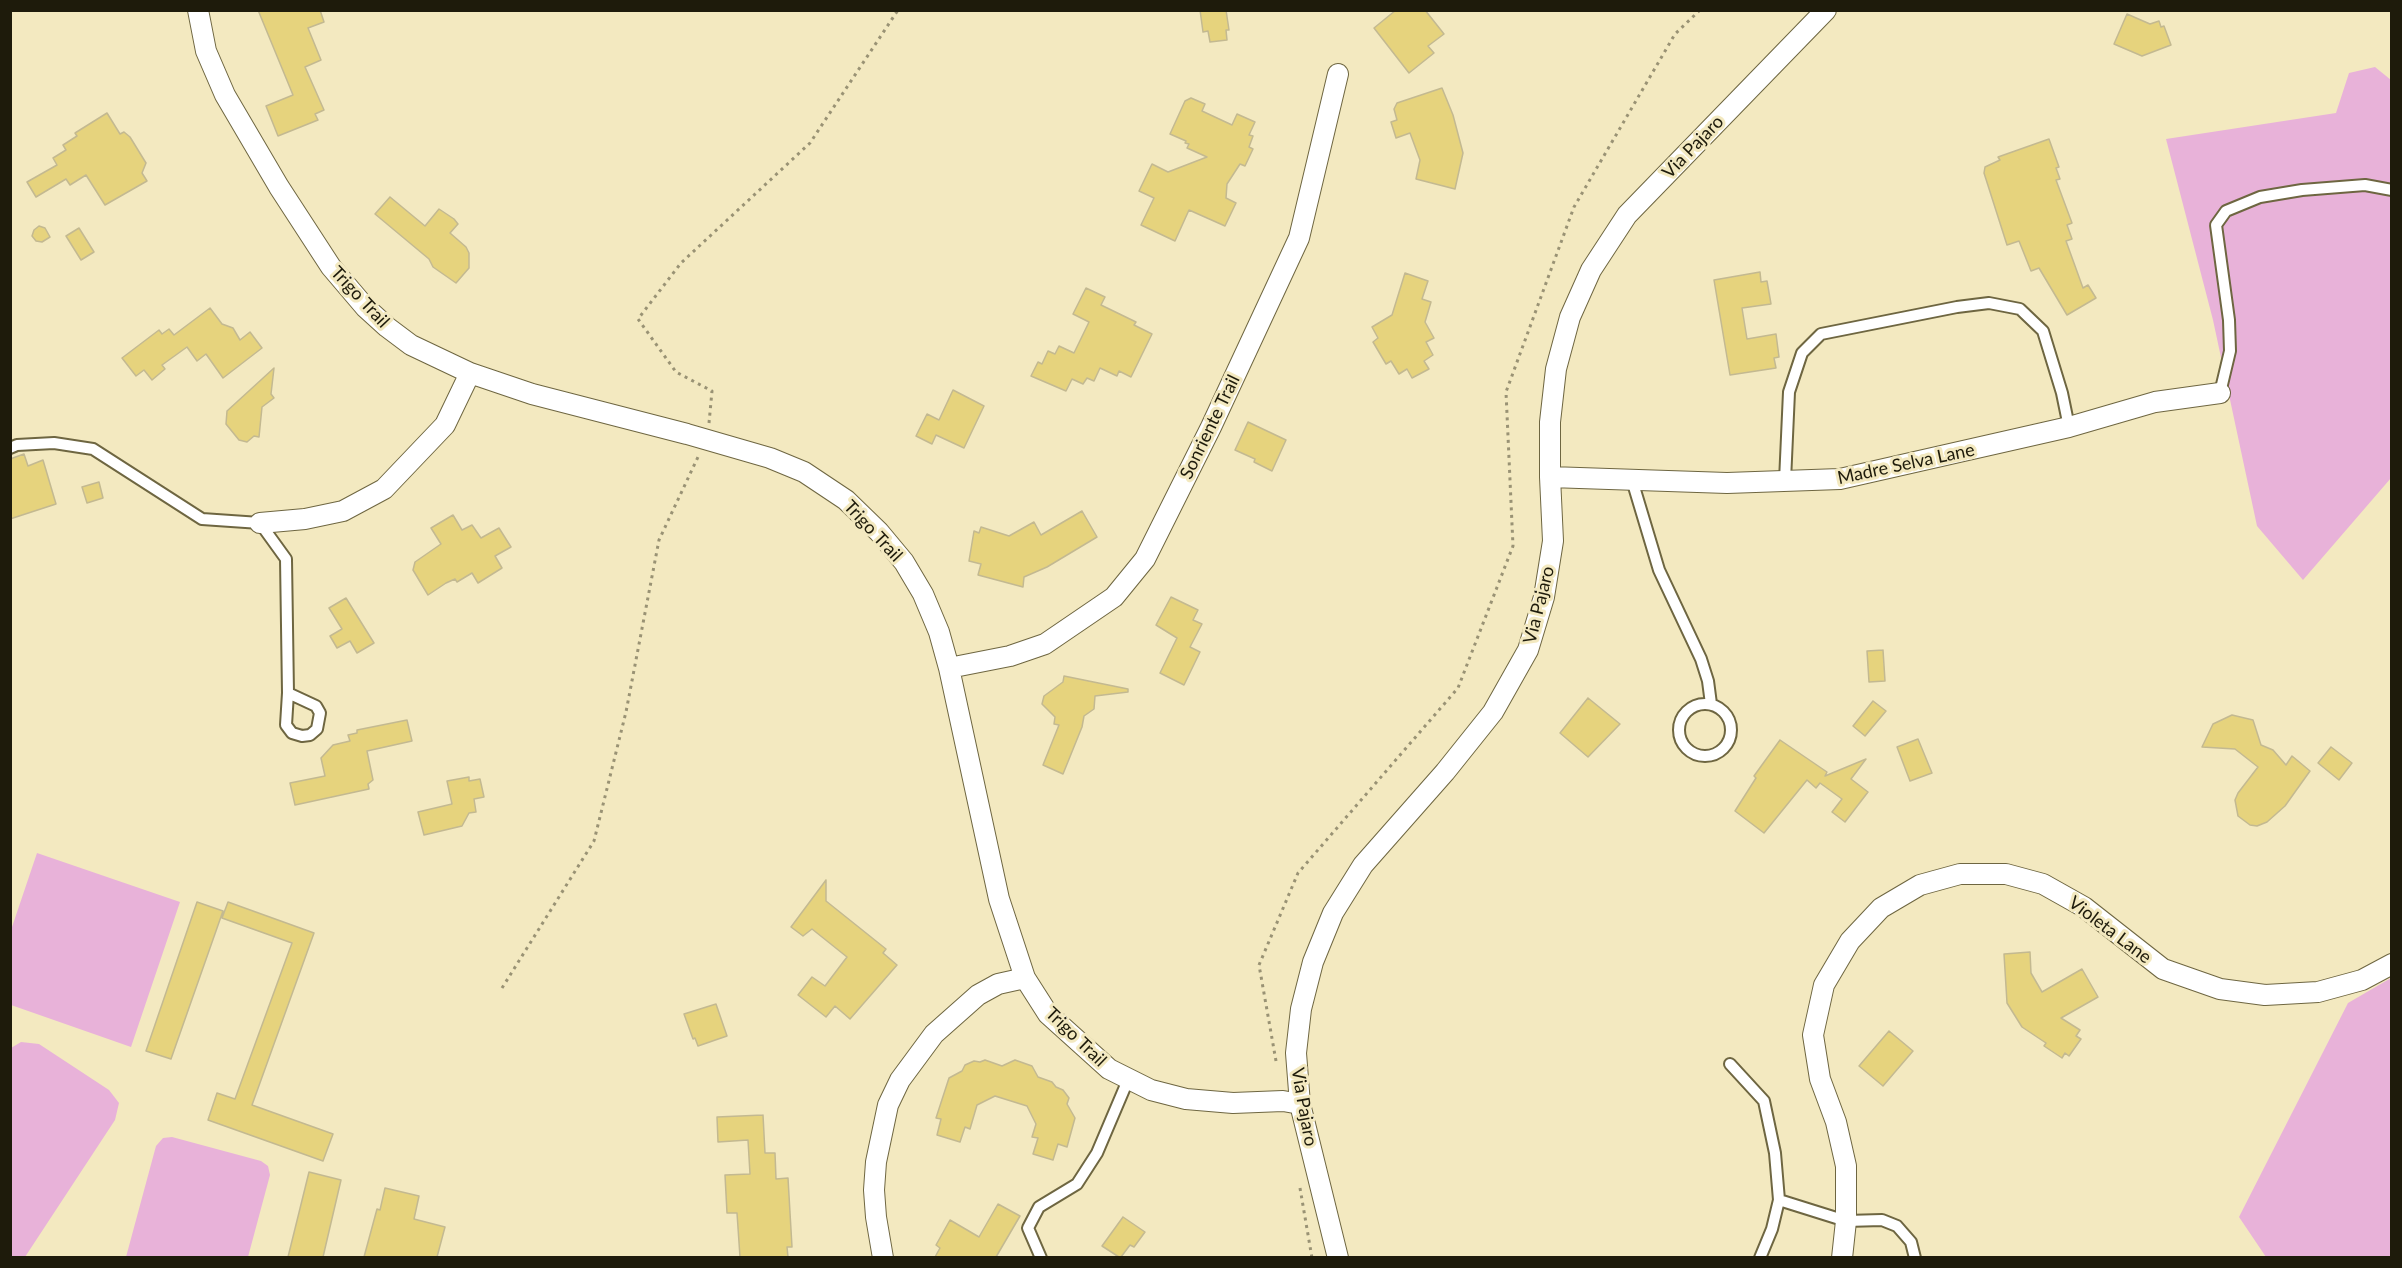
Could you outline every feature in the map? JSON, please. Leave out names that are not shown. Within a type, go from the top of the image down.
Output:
[{"type":"street","name":"Trigo Trail","points":[[198,10],[206,51],[225,95],[279,187],[331,267],[365,307],[387,327],[411,345],[470,373],[532,394],[707,439],[770,458],[804,472],[846,500],[879,532],[904,562],[923,594],[939,632],[949,668],[999,899],[1025,978],[1048,1014],[1109,1069],[1151,1090],[1186,1098],[1233,1103],[1283,1101],[1300,1104]]},
{"type":"street","name":"Via Pajaro","points":[[1338,1257],[1300,1104],[1296,1053],[1301,1008],[1313,962],[1333,913],[1363,866],[1445,772],[1493,712],[1528,650],[1544,597],[1553,541],[1550,422],[1556,369],[1570,317],[1591,270],[1627,215],[1826,10]]},
{"type":"street","name":"Sonriente Trail","points":[[949,668],[1010,656],[1045,644],[1114,597],[1145,559],[1211,427],[1299,238],[1338,74]]},
{"type":"street","points":[[260,523],[305,519],[343,511],[384,489],[445,425],[470,373]]},
{"type":"street","name":"Madre Selva Lane","points":[[1550,477],[1727,483],[1840,479],[2069,427],[2155,402],[2220,393]]},
{"type":"street","name":"Violeta Lane","points":[[1842,1257],[1846,1221],[1846,1166],[1836,1122],[1820,1079],[1813,1035],[1815,1025],[1824,985],[1850,941],[1881,908],[1920,885],[1960,874],[2006,874],[2043,884],[2084,907],[2163,969],[2220,989],[2265,995],[2318,992],[2362,980],[2391,964]]},
{"type":"street","points":[[884,1257],[876,1217],[874,1190],[876,1162],[888,1105],[900,1080],[933,1034],[978,995],[998,984],[1025,978]]},
{"type":"lane","points":[[2220,393],[2230,351],[2229,320],[2216,225],[2226,211],[2260,197],[2302,190],[2365,185],[2391,190]]},
{"type":"lane","points":[[1785,481],[1789,392],[1802,353],[1821,334],[1957,307],[1989,303],[2020,309],[2043,331],[2062,393],[2069,427]]},
{"type":"lane","points":[[10,448],[17,445],[54,443],[93,449],[202,519],[260,523],[286,559],[288,693]]},
{"type":"lane","points":[[1632,480],[1659,570],[1701,659],[1708,681],[1711,704],[1728,716],[1731,726],[1731,736],[1727,745],[1720,752],[1710,756],[1700,756],[1690,752],[1683,744],[1679,735],[1680,724],[1683,715],[1691,708],[1701,704],[1711,704]]},
{"type":"lane","points":[[1730,1064],[1764,1101],[1775,1153],[1779,1200],[1772,1229],[1760,1257]]},
{"type":"lane","points":[[1041,1257],[1028,1228],[1039,1207],[1077,1184],[1097,1153],[1128,1080]]},
{"type":"lane","points":[[1779,1200],[1846,1221],[1882,1220],[1897,1226],[1911,1242],[1915,1257]]},
{"type":"path","points":[[502,988],[594,841],[626,712],[659,540],[707,439],[712,391],[676,372],[638,319],[681,263],[810,143],[898,10]]},
{"type":"path","points":[[1277,1067],[1259,964],[1298,873],[1458,688],[1513,546],[1506,392],[1575,207],[1675,34],[1700,10]]},
{"type":"path","points":[[1298,1179],[1312,1257]]},
{"type":"shaded area","points":[[2375,67],[2391,80],[2391,478],[2303,580],[2257,526],[2213,320],[2166,139],[2336,113],[2349,73]]},
{"type":"shaded area","points":[[37,853],[180,902],[131,1047],[11,1005],[11,930]]},
{"type":"shaded area","points":[[2391,978],[2391,1257],[2266,1257],[2239,1217],[2348,1003]]},
{"type":"shaded area","points":[[21,1042],[39,1044],[109,1090],[119,1103],[115,1120],[25,1257],[11,1257],[11,1048]]},
{"type":"shaded area","points":[[172,1137],[261,1161],[268,1166],[270,1175],[248,1257],[126,1257],[156,1146],[163,1138]]},
{"type":"building","points":[[258,10],[320,10],[324,22],[308,28],[321,60],[305,67],[324,110],[315,114],[318,120],[278,136],[266,106],[293,95]]},
{"type":"building","points":[[1200,10],[1226,10],[1229,30],[1226,30],[1227,40],[1210,42],[1208,31],[1203,32]]},
{"type":"building","points":[[1396,10],[1425,10],[1444,34],[1428,46],[1434,53],[1409,73],[1374,28]]},
{"type":"building","points":[[2127,14],[2150,24],[2159,21],[2161,27],[2164,26],[2171,45],[2142,56],[2114,44]]},
{"type":"building","points":[[1442,88],[1453,115],[1463,153],[1455,189],[1416,179],[1420,160],[1410,133],[1396,138],[1391,122],[1397,120],[1394,109],[1397,103]]},
{"type":"building","points":[[1191,98],[1205,104],[1202,111],[1232,125],[1237,114],[1255,122],[1249,135],[1253,136],[1249,147],[1253,149],[1245,166],[1240,164],[1227,184],[1226,198],[1236,203],[1225,226],[1189,210],[1175,241],[1141,225],[1154,198],[1139,191],[1152,164],[1168,172],[1207,157],[1187,148],[1189,144],[1185,143],[1186,141],[1170,134],[1185,101]]},
{"type":"building","points":[[107,113],[120,134],[124,132],[130,137],[146,163],[142,173],[147,181],[105,205],[86,175],[70,185],[66,179],[36,197],[27,182],[57,165],[53,158],[66,150],[63,145],[77,136],[75,133]]},
{"type":"building","points":[[2049,139],[2059,167],[2056,168],[2060,179],[2056,180],[2072,223],[2067,225],[2072,239],[2066,241],[2083,288],[2088,285],[2096,298],[2067,315],[2039,268],[2031,271],[2019,241],[2007,245],[1984,173],[1985,167],[2000,160],[1998,157]]},
{"type":"building","points":[[390,197],[425,226],[439,209],[458,224],[450,233],[466,247],[469,253],[469,268],[456,283],[433,267],[429,259],[375,214]]},
{"type":"building","points":[[39,226],[45,228],[50,237],[42,242],[36,241],[32,236],[34,230]]},
{"type":"building","points":[[79,228],[94,252],[81,260],[66,236]]},
{"type":"building","points":[[1760,272],[1761,282],[1767,281],[1771,304],[1742,308],[1747,339],[1776,334],[1779,357],[1774,358],[1776,368],[1730,375],[1714,280]]},
{"type":"building","points":[[1405,273],[1428,281],[1422,299],[1431,302],[1425,322],[1434,338],[1426,342],[1433,355],[1424,361],[1429,369],[1412,378],[1407,369],[1399,374],[1391,361],[1386,364],[1373,342],[1378,338],[1372,327],[1392,315]]},
{"type":"building","points":[[1086,288],[1105,297],[1101,305],[1136,322],[1134,325],[1152,334],[1131,377],[1119,371],[1117,376],[1100,368],[1094,381],[1087,378],[1083,384],[1072,379],[1066,391],[1031,376],[1038,362],[1042,364],[1048,351],[1055,354],[1059,346],[1074,353],[1089,322],[1073,314]]},
{"type":"building","points":[[210,308],[222,324],[233,328],[240,340],[250,332],[262,348],[223,378],[206,354],[197,361],[187,347],[162,365],[165,369],[152,380],[144,370],[136,376],[122,358],[159,330],[162,334],[169,329],[174,335]]},
{"type":"building","points":[[274,368],[271,394],[274,398],[262,407],[259,437],[254,436],[247,442],[239,440],[226,424],[227,411]]},
{"type":"building","points":[[953,390],[984,406],[964,448],[936,435],[932,444],[916,436],[927,414],[939,420]]},
{"type":"building","points":[[1248,422],[1286,440],[1272,471],[1254,462],[1255,459],[1235,450]]},
{"type":"building","points":[[24,454],[28,466],[43,460],[56,504],[10,519],[10,459]]},
{"type":"building","points":[[99,482],[103,498],[87,503],[82,487]]},
{"type":"building","points":[[1082,511],[1097,537],[1047,567],[1024,577],[1023,587],[978,575],[981,564],[969,561],[974,531],[979,533],[981,527],[1009,536],[1034,522],[1041,535]]},
{"type":"building","points":[[453,515],[462,530],[472,525],[481,538],[499,528],[511,547],[495,556],[502,568],[478,583],[472,573],[457,582],[455,579],[446,583],[428,595],[413,570],[415,562],[441,544],[431,528]]},
{"type":"building","points":[[1171,597],[1198,610],[1193,620],[1202,624],[1190,647],[1200,652],[1184,685],[1160,673],[1177,638],[1156,625]]},
{"type":"building","points":[[346,598],[374,643],[357,653],[350,641],[337,648],[330,636],[342,629],[329,608]]},
{"type":"building","points":[[1883,650],[1885,681],[1869,682],[1867,651]]},
{"type":"building","points":[[1064,676],[1128,689],[1128,692],[1095,696],[1094,709],[1084,716],[1082,727],[1063,774],[1043,765],[1059,725],[1054,724],[1055,717],[1042,704],[1044,696],[1063,682]]},
{"type":"building","points":[[1588,698],[1620,724],[1588,757],[1560,733]]},
{"type":"building","points":[[1873,701],[1886,711],[1865,736],[1853,726]]},
{"type":"building","points":[[2232,715],[2253,720],[2261,745],[2273,750],[2286,765],[2292,756],[2310,771],[2285,806],[2267,822],[2257,826],[2250,825],[2238,816],[2235,800],[2258,767],[2235,749],[2202,747],[2213,724]]},
{"type":"building","points":[[407,720],[412,741],[367,751],[373,780],[368,784],[369,789],[295,805],[290,783],[325,776],[321,758],[333,745],[350,741],[348,735],[357,733],[357,730]]},
{"type":"building","points":[[1918,739],[1932,773],[1910,781],[1897,747]]},
{"type":"building","points":[[1780,740],[1827,772],[1825,776],[1866,759],[1851,779],[1868,792],[1845,822],[1832,812],[1842,799],[1820,783],[1816,788],[1807,780],[1764,833],[1735,811],[1756,778],[1754,776]]},
{"type":"building","points":[[2331,747],[2352,763],[2339,780],[2318,763]]},
{"type":"building","points":[[469,777],[469,781],[480,779],[484,797],[474,799],[476,812],[469,813],[462,826],[424,835],[418,812],[452,804],[447,781]]},
{"type":"building","points":[[826,880],[826,901],[886,949],[883,953],[897,965],[850,1019],[835,1006],[826,1017],[798,995],[812,977],[825,986],[847,957],[812,929],[803,936],[791,927]]},
{"type":"building","points":[[197,902],[223,911],[171,1059],[146,1051]]},
{"type":"building","points":[[228,902],[314,933],[252,1105],[333,1134],[323,1161],[208,1120],[217,1093],[235,1099],[292,943],[222,918]]},
{"type":"building","points":[[2030,952],[2031,973],[2042,992],[2082,969],[2098,997],[2061,1018],[2080,1030],[2076,1036],[2081,1039],[2069,1056],[2065,1053],[2062,1058],[2044,1046],[2046,1043],[2022,1027],[2007,1003],[2004,954]]},
{"type":"building","points":[[716,1004],[727,1036],[698,1046],[684,1014]]},
{"type":"building","points":[[1889,1031],[1913,1051],[1883,1086],[1859,1066]]},
{"type":"building","points":[[985,1060],[1002,1066],[1015,1060],[1032,1066],[1038,1077],[1052,1082],[1069,1098],[1067,1104],[1075,1118],[1067,1147],[1058,1144],[1053,1160],[1033,1154],[1038,1138],[1032,1137],[1036,1124],[1027,1106],[995,1096],[977,1105],[970,1129],[965,1127],[960,1142],[937,1135],[941,1119],[936,1118],[949,1078],[962,1071],[965,1065]]},
{"type":"building","points":[[763,1115],[765,1153],[775,1153],[776,1179],[788,1178],[792,1247],[787,1247],[788,1257],[740,1257],[737,1213],[727,1213],[725,1175],[750,1174],[748,1140],[718,1142],[717,1117]]},
{"type":"building","points":[[309,1172],[341,1180],[323,1257],[288,1257]]},
{"type":"building","points":[[385,1188],[419,1196],[414,1219],[445,1227],[437,1257],[364,1257]]},
{"type":"building","points":[[998,1204],[1020,1216],[996,1257],[935,1257],[940,1248],[936,1245],[950,1220],[979,1237]]},
{"type":"building","points":[[1123,1217],[1145,1232],[1134,1247],[1130,1245],[1119,1257],[1102,1246]]}]
